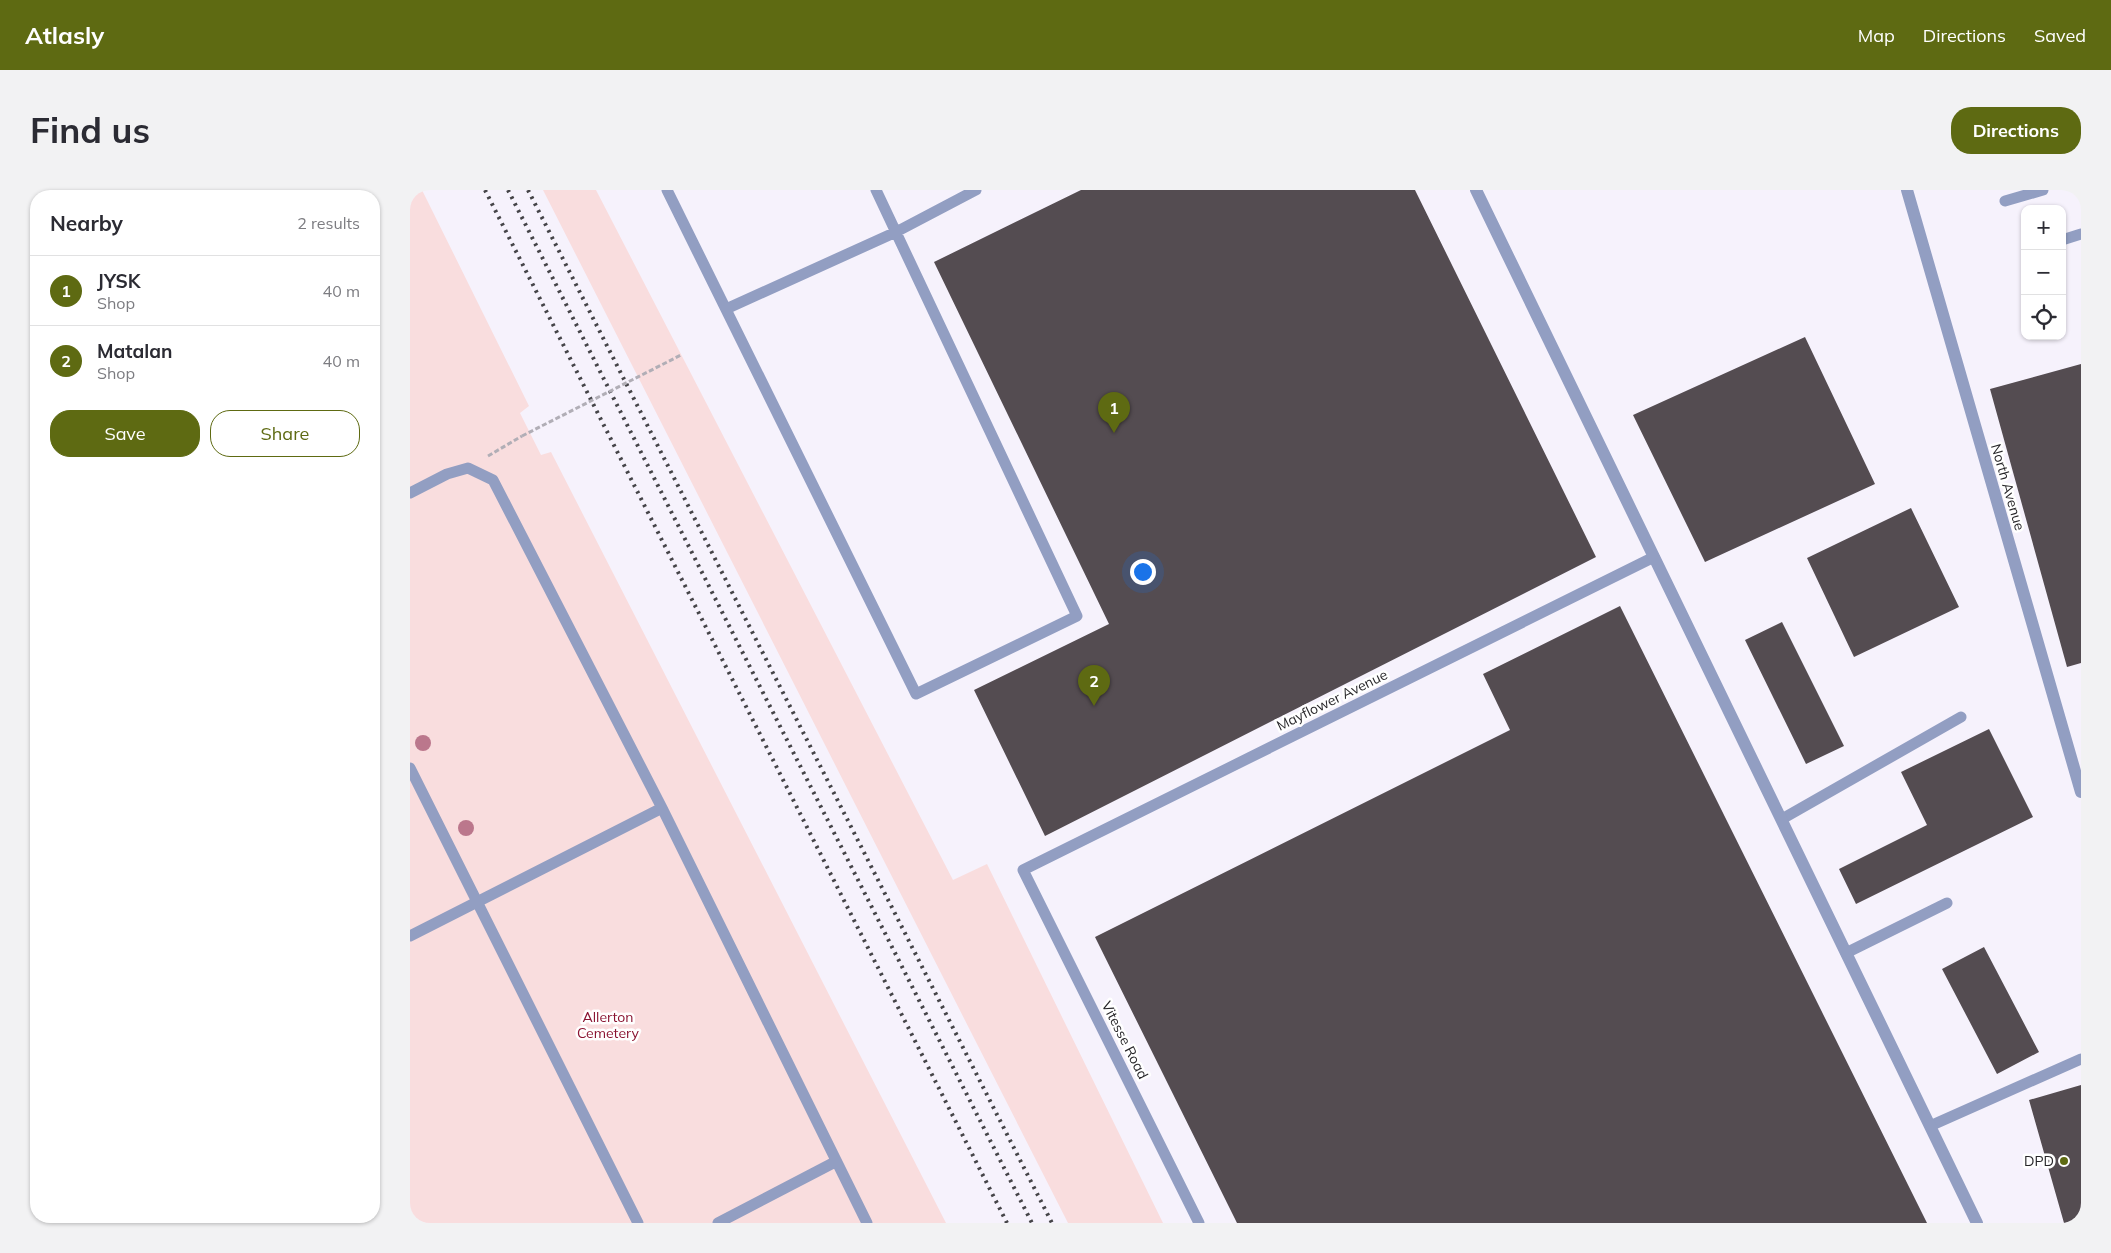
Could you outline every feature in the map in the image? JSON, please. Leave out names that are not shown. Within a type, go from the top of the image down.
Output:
[{"type":"street","points":[[1476,190],[1977,1223]]},
{"type":"street","name":"North Avenue","points":[[1907,190],[2081,792]]},
{"type":"lane","points":[[667,190],[916,694],[1077,616],[876,190]]},
{"type":"lane","points":[[726,309],[896,232],[976,190]]},
{"type":"lane","points":[[2005,201],[2043,190]]},
{"type":"lane","points":[[2066,239],[2081,234]]},
{"type":"lane","points":[[410,493],[447,474],[468,468],[492,480],[662,808],[867,1223]]},
{"type":"lane","name":"Mayflower Avenue","points":[[1023,870],[1654,557]]},
{"type":"lane","points":[[1782,819],[1961,717]]},
{"type":"lane","points":[[410,768],[638,1223]]},
{"type":"lane","points":[[410,936],[662,808]]},
{"type":"lane","name":"Vitesse Road","points":[[1023,870],[1199,1223]]},
{"type":"lane","points":[[1846,953],[1947,903]]},
{"type":"lane","points":[[1930,1126],[2081,1059]]},
{"type":"lane","points":[[718,1223],[836,1162]]},
{"type":"path","points":[[468,468],[522,436],[681,355]]},
{"type":"green space","name":"Allerton Cemetery","points":[[410,190],[422,190],[529,406],[520,413],[541,455],[551,452],[946,1223],[410,1223]]},
{"type":"green space","points":[[543,190],[596,190],[953,880],[987,864],[1163,1223],[1068,1223]]},
{"type":"building","points":[[1081,190],[1415,190],[1596,557],[1045,836],[974,690],[1109,624],[934,262]]},
{"type":"building","points":[[1805,337],[1875,484],[1705,562],[1633,415]]},
{"type":"building","points":[[2081,364],[2081,663],[2067,667],[1990,389]]},
{"type":"building","points":[[1911,508],[1959,607],[1854,657],[1807,558]]},
{"type":"building","points":[[1620,606],[1927,1223],[1237,1223],[1095,937],[1510,730],[1483,674]]},
{"type":"building","points":[[1782,622],[1844,746],[1806,764],[1745,640]]},
{"type":"building","points":[[1989,729],[2033,817],[1856,904],[1839,869],[1927,825],[1901,772]]},
{"type":"building","points":[[1984,947],[2039,1052],[1997,1074],[1942,969]]},
{"type":"building","name":"DPD","points":[[2081,1085],[2081,1223],[2064,1223],[2029,1100]]},
{"type":"railway","points":[[485,190],[1007,1223]]},
{"type":"railway","points":[[508,190],[1032,1223]]},
{"type":"railway","points":[[528,190],[1052,1223]]},
{"type":"place","name":"JYSK","points":[[1114,433]]},
{"type":"place","name":"Matalan","points":[[1094,706]]},
{"type":"place","name":"DPD","points":[[2064,1161]]}]
